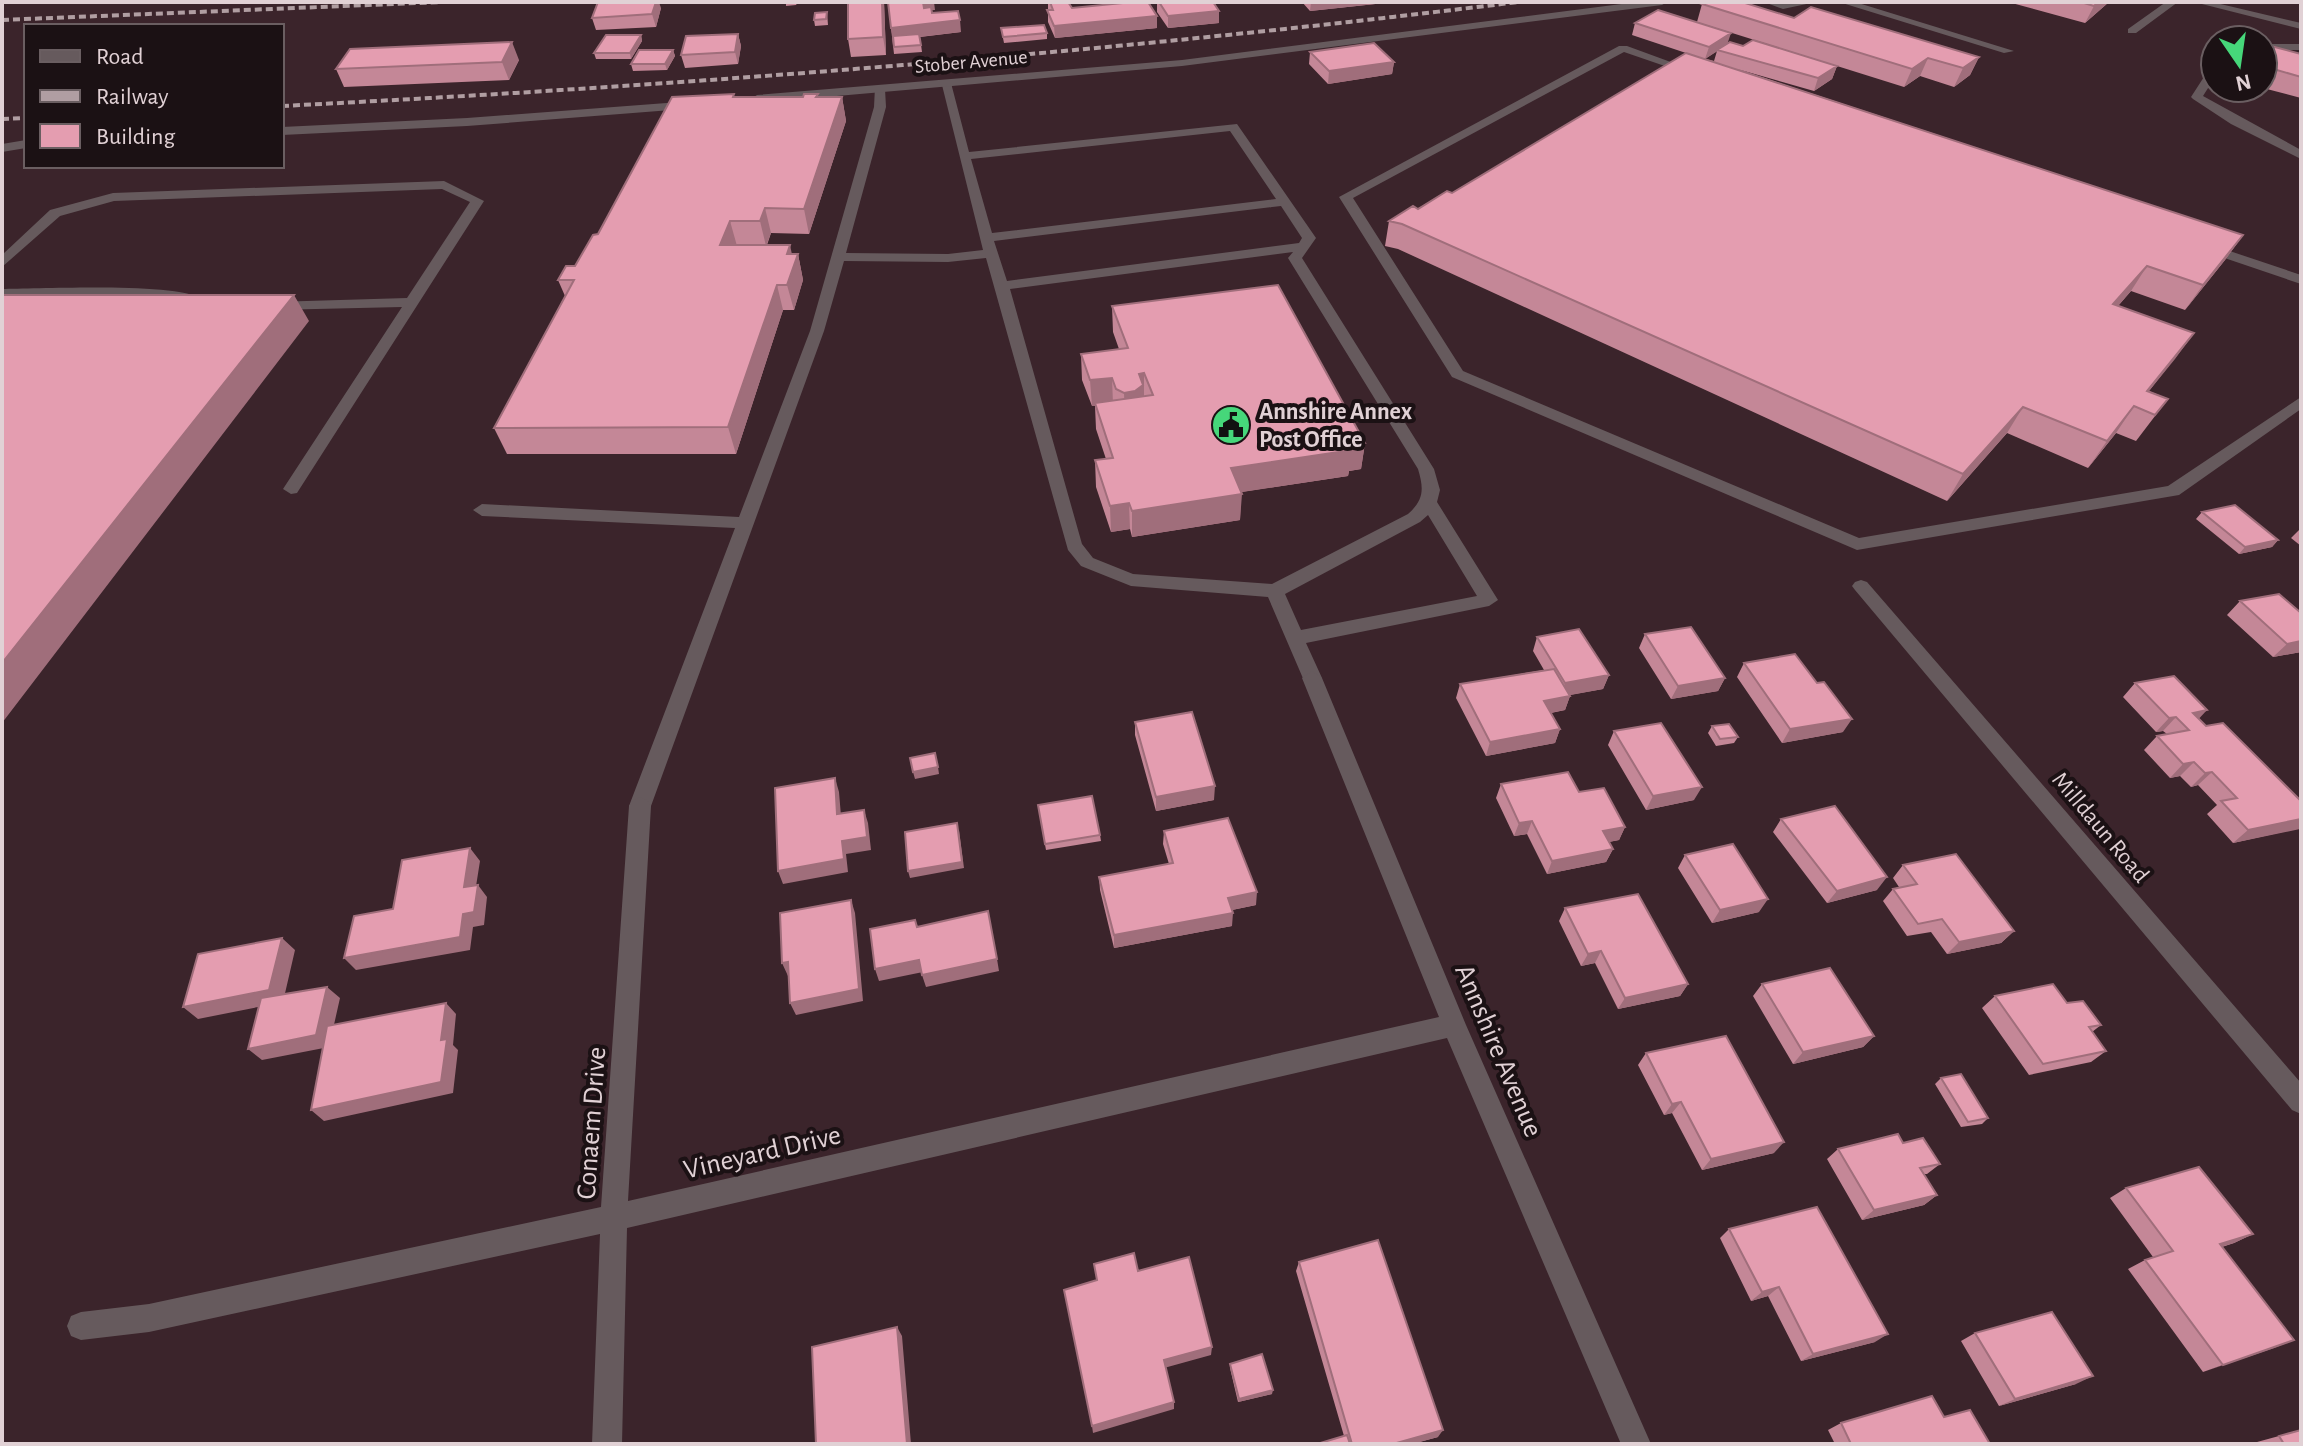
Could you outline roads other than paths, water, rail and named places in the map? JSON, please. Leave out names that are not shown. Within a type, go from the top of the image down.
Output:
[{"type":"street","name":"Stober Avenue","points":[[742,101],[1182,63],[1662,2]]},
{"type":"street","points":[[1769,2],[1783,6],[1811,2]]},
{"type":"street","points":[[1844,2],[2008,51]]},
{"type":"street","points":[[2132,31],[2173,2]]},
{"type":"street","points":[[2199,2],[2301,26]]},
{"type":"street","points":[[2279,47],[2301,47]]},
{"type":"street","points":[[1713,79],[1623,48],[1346,197],[1457,374],[1857,544],[2173,491],[2301,402]]},
{"type":"street","points":[[945,83],[1074,546],[1087,562],[1131,580],[1275,591],[1414,518],[1430,505]]},
{"type":"street","name":"Conaem Drive","points":[[607,1444],[614,1218],[640,806],[817,331],[880,107],[879,89]]},
{"type":"street","points":[[284,131],[499,120],[712,103]]},
{"type":"street","points":[[2208,104],[2301,155]]},
{"type":"street","points":[[965,156],[1233,127],[1309,238],[1295,258],[1426,469],[1433,487],[1430,505],[1489,600],[1295,638]]},
{"type":"street","points":[[2,148],[24,144]]},
{"type":"street","points":[[2,263],[55,213],[113,197],[444,185],[477,201],[291,489]]},
{"type":"street","points":[[837,257],[948,258],[989,246],[1284,202]]},
{"type":"street","points":[[2180,238],[2301,280]]},
{"type":"street","points":[[1002,286],[1304,246]]},
{"type":"street","points":[[2,293],[156,294],[214,302]]},
{"type":"street","points":[[259,306],[412,302]]},
{"type":"street","points":[[482,510],[746,523]]},
{"type":"street","name":"Milldaun Road","points":[[1861,586],[2301,1102]]},
{"type":"street","name":"Annshire Avenue","points":[[1275,591],[1454,1025],[1636,1444]]},
{"type":"street","name":"Vineyard Drive","points":[[81,1326],[149,1318],[518,1236],[614,1218],[1454,1025]]},
{"type":"railway","points":[[2,20],[442,2]]},
{"type":"railway","points":[[284,106],[592,88],[901,65],[1210,37],[1518,2]]},
{"type":"railway","points":[[2,119],[24,118]]},
{"type":"place","name":"Annshire Annex Post Office","points":[[1231,425]]}]
